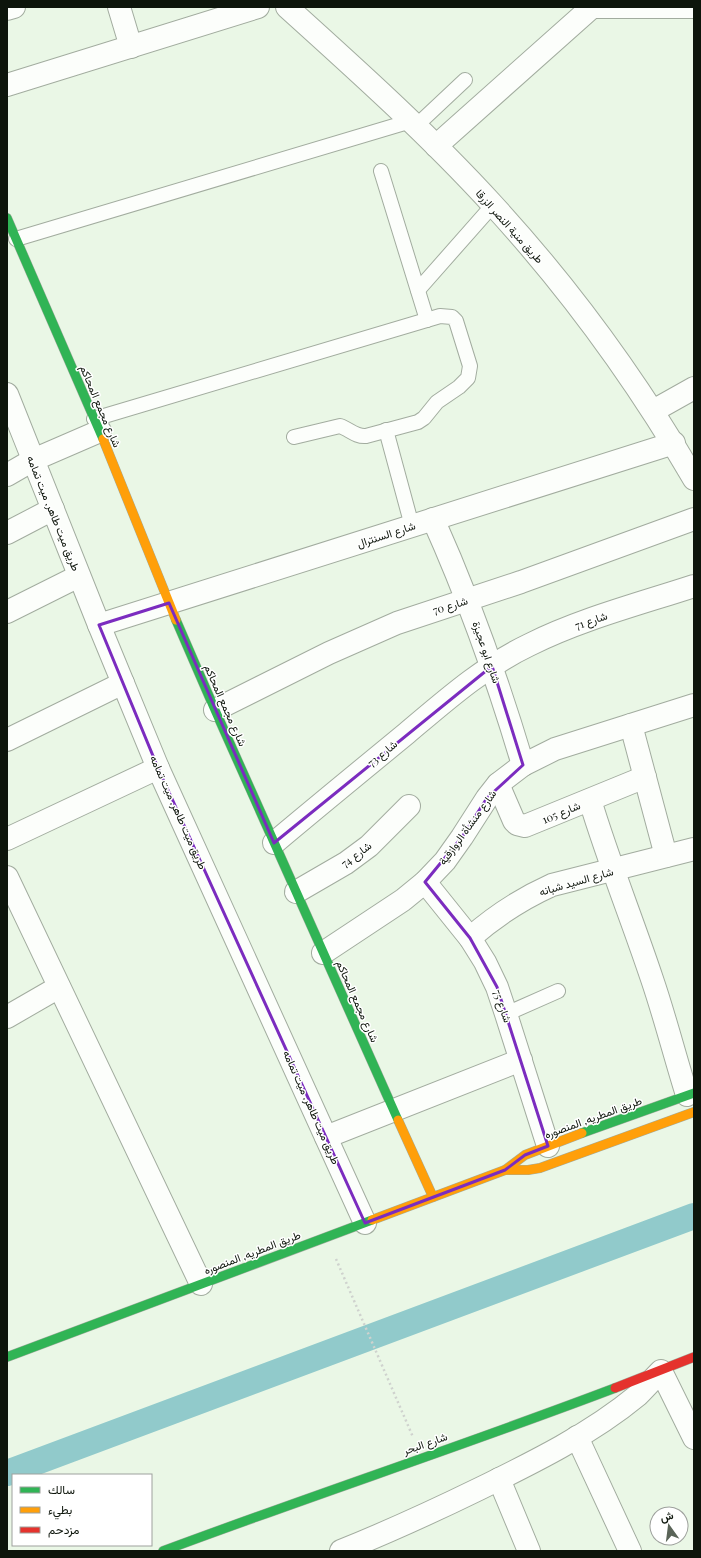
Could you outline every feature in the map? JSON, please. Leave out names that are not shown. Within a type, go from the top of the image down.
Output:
[{"type":"street","points":[[7,9],[14,7]]},
{"type":"street","points":[[119,7],[131,47]]},
{"type":"street","points":[[7,85],[258,7]]},
{"type":"street","points":[[586,7],[694,8]]},
{"type":"street","points":[[436,146],[592,7]]},
{"type":"street","name":"طريق منية النصر الزرقا","points":[[296,9],[436,146],[493,205],[552,273],[605,341],[653,411],[694,479]]},
{"type":"street","name":"شارع مجمع المحاكم","points":[[7,218],[97,425],[169,603],[215,710],[433,1197]]},
{"type":"street","points":[[653,411],[694,388]]},
{"type":"street","name":"طريق ميت طاهر, ميت تمامه","points":[[8,399],[158,768],[365,1223]]},
{"type":"street","points":[[7,475],[97,425]]},
{"type":"street","name":"شارع السنترال","points":[[99,625],[674,444]]},
{"type":"street","points":[[7,533],[53,509]]},
{"type":"street","name":"شارع ابو عجيزة","points":[[434,519],[468,599],[492,666],[523,765]]},
{"type":"street","name":"شارع 70","points":[[215,710],[363,637],[397,623],[521,582],[694,519]]},
{"type":"street","points":[[7,612],[80,576]]},
{"type":"street","name":"شارع 71","points":[[492,666],[528,645],[565,629],[694,586]]},
{"type":"street","name":"شارع 73","points":[[274,843],[436,708],[492,666]]},
{"type":"street","points":[[7,740],[123,683]]},
{"type":"street","name":"شارع منشأة الروازقية","points":[[323,953],[403,900],[425,882],[445,861],[498,784],[523,765],[555,749],[694,705]]},
{"type":"street","points":[[631,725],[666,856]]},
{"type":"street","points":[[7,838],[158,768]]},
{"type":"street","name":"شارع 105","points":[[498,784],[512,817],[517,824],[529,826],[645,777]]},
{"type":"street","points":[[590,800],[613,870],[653,981],[692,1100]]},
{"type":"street","name":"شارع 74","points":[[296,892],[346,863],[369,846],[409,806]]},
{"type":"street","name":"شارع السيد شبانه","points":[[470,938],[508,907],[552,885],[694,848]]},
{"type":"street","points":[[7,877],[201,1284]]},
{"type":"street","name":"شارع 75","points":[[425,882],[470,938],[485,962],[497,987],[548,1146]]},
{"type":"street","points":[[7,1017],[59,987]]},
{"type":"street","points":[[326,1137],[521,1060]]},
{"type":"street","name":"طريق المطريه, المنصوره","points":[[7,1357],[505,1170],[525,1155],[548,1146],[692,1100]]},
{"type":"street","name":"طريق المطريه, المنصوره","points":[[505,1170],[528,1170],[540,1168],[692,1100]]},
{"type":"street","name":"شارع البحر","points":[[163,1551],[278,1508],[549,1413],[694,1357]]},
{"type":"street","points":[[341,1551],[435,1511],[577,1437],[608,1418],[638,1394],[661,1371],[694,1438]]},
{"type":"street","points":[[577,1437],[630,1551]]},
{"type":"street","points":[[499,1479],[529,1551]]},
{"type":"lane","points":[[16,239],[413,124],[464,80]]},
{"type":"lane","points":[[381,171],[427,320]]},
{"type":"lane","points":[[418,290],[493,205]]},
{"type":"lane","points":[[97,425],[427,320],[446,316],[452,317],[456,321],[470,366],[468,378],[459,387],[438,402],[424,418],[418,422],[360,436],[340,426],[294,437]]},
{"type":"lane","points":[[386,430],[412,526]]},
{"type":"lane","points":[[506,1014],[558,991]]},
{"type":"path","points":[[327,1237],[422,1457]]},
{"type":"highlighted area","points":[[169,603],[274,843],[492,666],[523,765],[487,798],[462,837],[425,882],[470,938],[497,987],[548,1146],[525,1155],[505,1170],[365,1223],[158,768],[99,625]]},
{"type":"waterway","points":[[7,1473],[694,1216]]},
{"type":"traffic: fast","points":[[7,218],[103,439]]},
{"type":"traffic: fast","points":[[176,620],[398,1120]]},
{"type":"traffic: fast","points":[[582,1133],[694,1093]]},
{"type":"traffic: fast","points":[[7,1357],[372,1220]]},
{"type":"traffic: fast","points":[[163,1551],[615,1388]]},
{"type":"traffic: slow","points":[[103,439],[176,620]]},
{"type":"traffic: slow","points":[[505,1170],[528,1170],[540,1168],[694,1112]]},
{"type":"traffic: slow","points":[[398,1120],[433,1197]]},
{"type":"traffic: slow","points":[[372,1220],[505,1170],[525,1155],[582,1133]]},
{"type":"traffic: jam","points":[[615,1388],[694,1357]]}]
